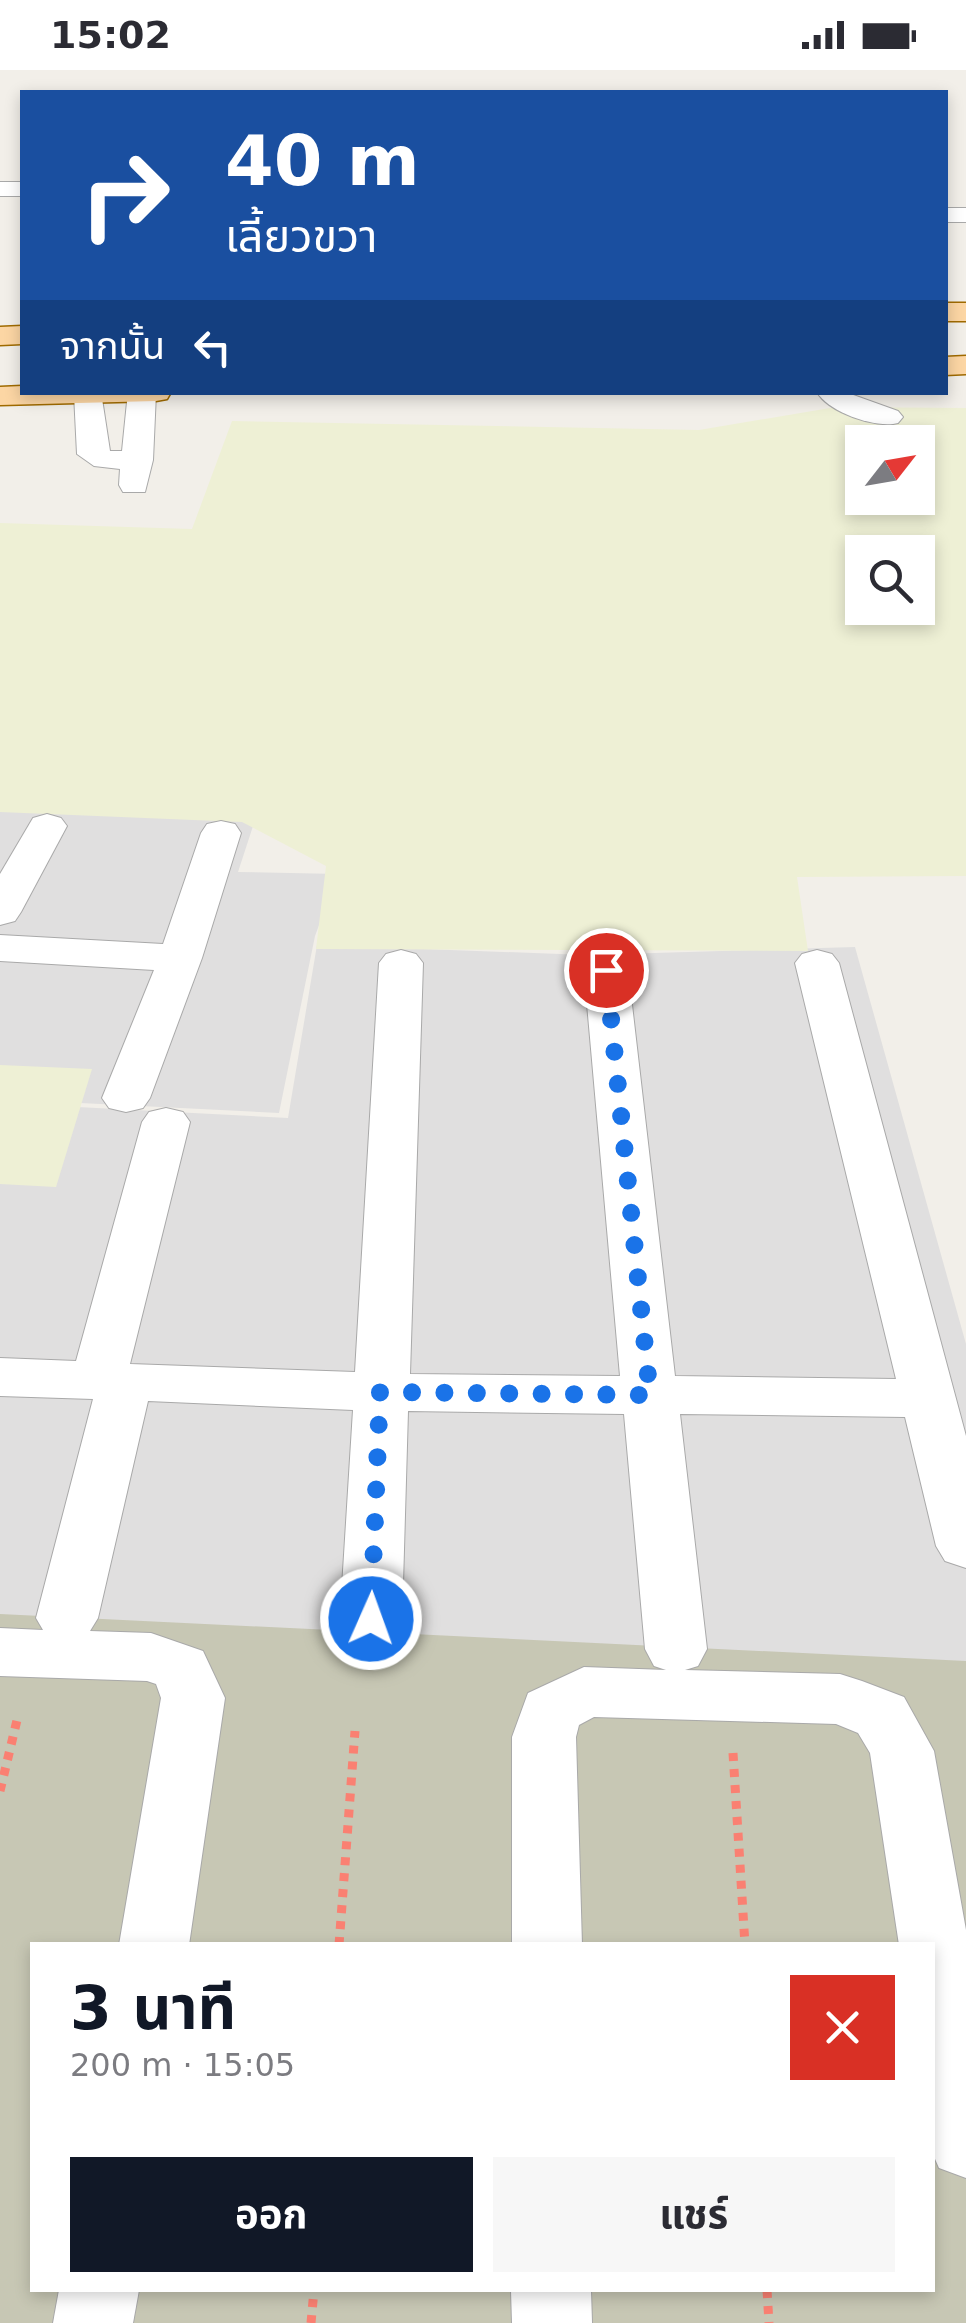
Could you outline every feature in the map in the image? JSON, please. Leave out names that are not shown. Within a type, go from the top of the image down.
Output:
[{"type":"main road","points":[[0,396],[44,395]]},
{"type":"street","points":[[88,395],[92,454],[136,472],[142,395]]},
{"type":"street","points":[[833,395],[847,405],[888,417]]},
{"type":"street","points":[[0,912],[47,826]]},
{"type":"street","points":[[68,1618],[111,1383],[146,1110],[180,958],[221,833]]},
{"type":"street","points":[[0,948],[180,958]]},
{"type":"street","points":[[371,1619],[401,963]]},
{"type":"street","points":[[817,963],[966,1546]]},
{"type":"street","points":[[606,970],[676,1649]]},
{"type":"street","points":[[0,1377],[380,1392],[928,1398]]},
{"type":"street","points":[[0,1652],[151,1657],[181,1668],[193,1698],[154,1942]]},
{"type":"street","points":[[547,1942],[544,1737],[551,1711],[584,1692],[840,1699],[881,1715],[902,1752],[933,1942]]},
{"type":"street","points":[[935,1954],[966,2143]]},
{"type":"street","points":[[93,2323],[98,2292]]},
{"type":"street","points":[[551,2292],[552,2323]]},
{"type":"path","points":[[0,1792],[18,1716]]},
{"type":"path","points":[[339,1942],[355,1731]]},
{"type":"path","points":[[733,1753],[745,1942]]},
{"type":"path","points":[[311,2323],[314,2292]]},
{"type":"path","points":[[767,2292],[769,2323]]},
{"type":"shaded area","points":[[836,407],[966,408],[966,876],[797,877],[808,951],[316,949],[326,866],[242,822],[0,812],[0,523],[192,529],[232,421],[699,430]]},
{"type":"shaded area","points":[[0,810],[255,820],[238,872],[338,874],[315,936],[279,1113],[0,1099]]},
{"type":"shaded area","points":[[317,945],[586,955],[855,947],[966,1344],[966,1672],[0,1623],[0,1103],[288,1118]]},
{"type":"shaded area","points":[[0,1065],[92,1069],[56,1187],[0,1184]]},
{"type":"shaded area","points":[[0,1614],[966,1661],[966,2323],[0,2323]]},
{"type":"route","points":[[371,1619],[380,1392],[650,1395],[606,970]]}]
